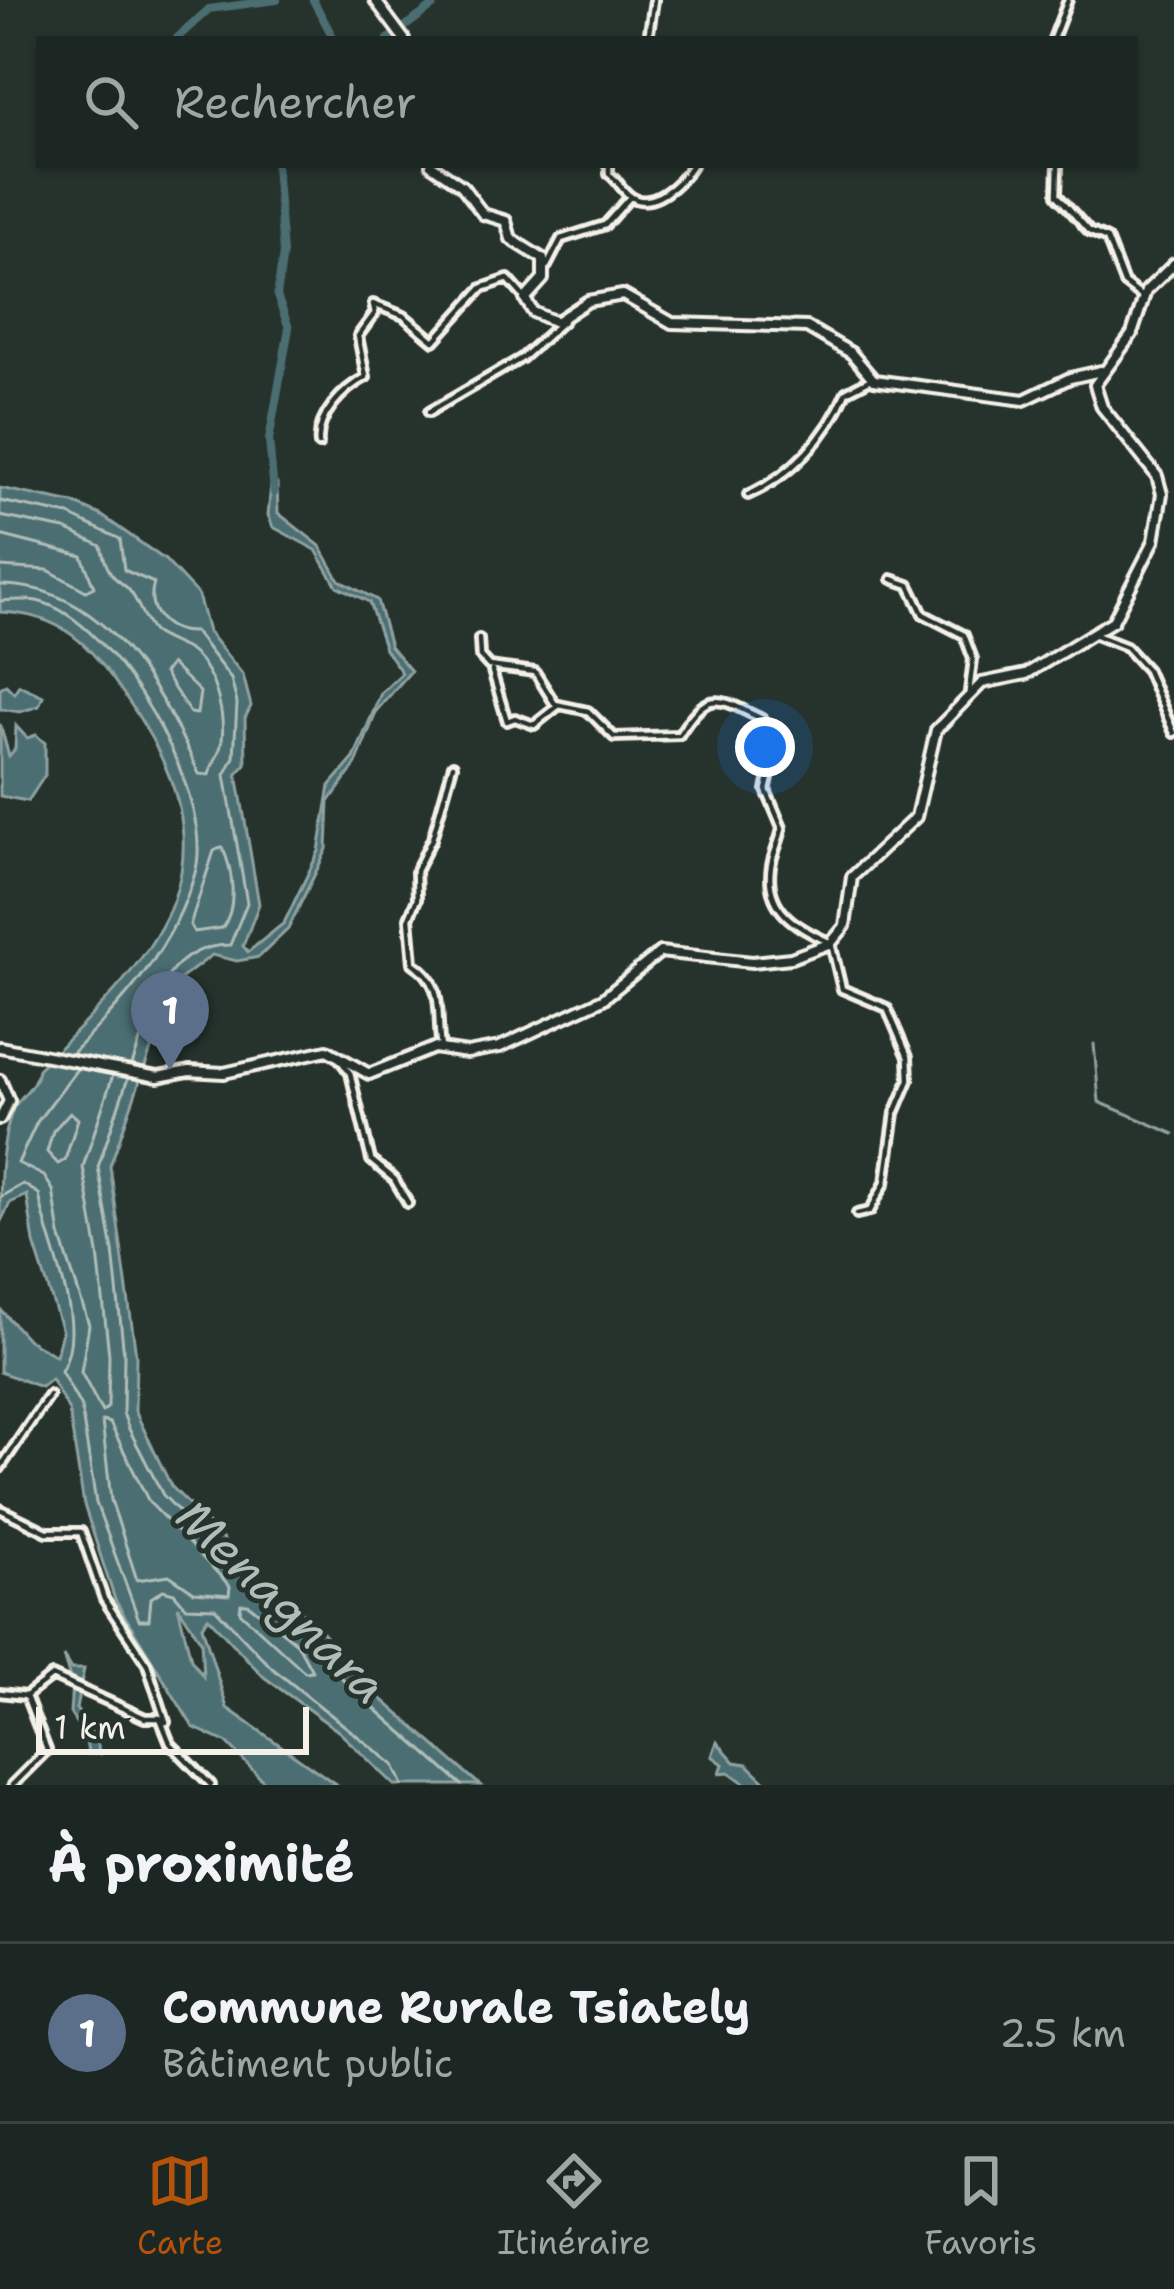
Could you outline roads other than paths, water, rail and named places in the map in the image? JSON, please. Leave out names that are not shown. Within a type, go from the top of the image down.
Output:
[{"type":"main road","points":[[375,0],[402,36]]},
{"type":"main road","points":[[435,168],[462,186],[480,212],[506,221],[511,239],[536,250],[547,266],[538,287],[525,299],[533,312],[564,320],[587,301],[622,295],[672,322],[807,327],[851,352],[871,379],[1024,400],[1070,378],[1102,371]]},
{"type":"main road","points":[[5,1048],[148,1075],[224,1073],[326,1050],[370,1074],[441,1048],[467,1053],[500,1048],[603,999],[660,952],[766,961],[831,943],[845,926],[852,877],[916,817],[934,734],[982,682],[1035,670],[1114,621],[1123,607],[1154,541],[1162,494],[1157,476],[1098,398],[1094,385],[1132,334],[1143,298],[1174,264]]},
{"type":"main road","points":[[0,1080],[9,1101],[0,1119]]},
{"type":"street","points":[[648,36],[654,0]]},
{"type":"street","points":[[1054,36],[1068,0]]},
{"type":"street","points":[[609,168],[630,197],[655,199],[689,168]]},
{"type":"street","points":[[1058,168],[1057,195],[1089,231],[1107,239],[1124,283],[1143,298]]},
{"type":"street","points":[[547,266],[561,239],[605,225],[630,197]]},
{"type":"street","points":[[319,444],[332,404],[350,384],[366,377],[358,336],[375,313],[373,304],[404,316],[434,341],[492,281],[508,279],[525,299]]},
{"type":"street","points":[[428,412],[522,358],[564,320]]},
{"type":"street","points":[[748,494],[786,477],[809,445],[835,423],[846,392],[871,379]]},
{"type":"street","points":[[892,579],[909,585],[923,614],[964,635],[973,659],[967,697]]},
{"type":"street","points":[[1093,634],[1137,657],[1156,685],[1159,708],[1174,734]]},
{"type":"street","points":[[479,639],[480,656],[492,667],[508,721],[515,718],[534,725],[558,706]]},
{"type":"street","points":[[492,667],[535,672],[558,706],[589,711],[618,738],[679,734],[699,708],[714,700],[734,700],[762,719],[773,761],[766,794],[782,828],[771,864],[775,902],[792,926],[831,943],[842,989],[887,1008],[910,1071],[895,1112],[889,1173],[873,1207],[857,1214]]},
{"type":"street","points":[[441,1048],[441,998],[428,973],[413,963],[409,918],[417,899],[416,871],[432,839],[453,766]]},
{"type":"street","points":[[326,1050],[350,1073],[371,1160],[394,1179],[408,1203]]},
{"type":"street","points":[[0,1468],[49,1396]]},
{"type":"street","points":[[0,1509],[47,1532],[81,1532],[104,1599],[147,1664],[170,1743],[211,1785]]},
{"type":"street","points":[[0,1694],[26,1696],[52,1676],[166,1722]]},
{"type":"street","points":[[12,1785],[47,1750],[26,1696]]},
{"type":"water","name":"Menagnara","points":[[277,484],[278,513],[320,546],[339,580],[377,600],[390,646],[411,671],[377,710],[356,764],[329,802],[327,849],[288,929],[259,957],[237,961],[212,955],[174,984],[110,1166],[136,1355],[135,1411],[171,1486],[262,1580],[317,1624],[354,1675],[480,1785],[395,1785],[338,1731],[264,1677],[208,1617],[202,1626],[227,1708],[337,1785],[267,1785],[227,1743],[193,1727],[115,1600],[84,1505],[69,1411],[51,1379],[41,1387],[0,1372],[0,1309],[28,1340],[56,1356],[62,1331],[34,1243],[27,1195],[10,1203],[0,1223],[3,1150],[13,1109],[38,1069],[123,981],[154,940],[174,898],[183,854],[179,806],[159,753],[123,693],[72,635],[41,619],[0,612],[0,488],[73,503],[101,515],[165,560],[198,595],[208,632],[243,675],[251,706],[245,718],[246,764],[237,774],[259,904],[243,946],[248,952],[284,923],[319,851],[330,786],[354,758],[381,693],[402,673],[385,649],[369,602],[337,586],[316,550],[273,527],[268,515],[271,485]],"holes":[[[178,1606],[201,1641],[203,1676],[191,1659]]]},
{"type":"water","points":[[6,685],[14,693],[19,685],[43,696],[39,706],[20,712],[0,709],[0,688]]},
{"type":"water","points":[[0,724],[9,756],[15,749],[16,726],[27,738],[36,735],[45,743],[45,775],[28,801],[0,796]]},
{"type":"water","points":[[63,1656],[71,1669],[84,1669],[76,1709],[97,1738],[99,1754],[88,1754],[86,1739],[70,1713],[72,1684]]},
{"type":"water","points":[[717,1742],[735,1762],[747,1764],[769,1785],[747,1785],[729,1772],[720,1773],[723,1764],[712,1756]]},
{"type":"waterway","points":[[179,36],[209,9],[277,0]]},
{"type":"waterway","points":[[313,0],[332,36]]},
{"type":"waterway","points":[[392,36],[433,6],[429,0]]},
{"type":"waterway","points":[[274,493],[269,440],[289,328],[277,296],[283,253],[276,168]]},
{"type":"waterway","points":[[1094,1044],[1099,1102],[1174,1134]]},
{"type":"place","name":"Commune Rurale Tsiately","points":[[170,1070]]}]
